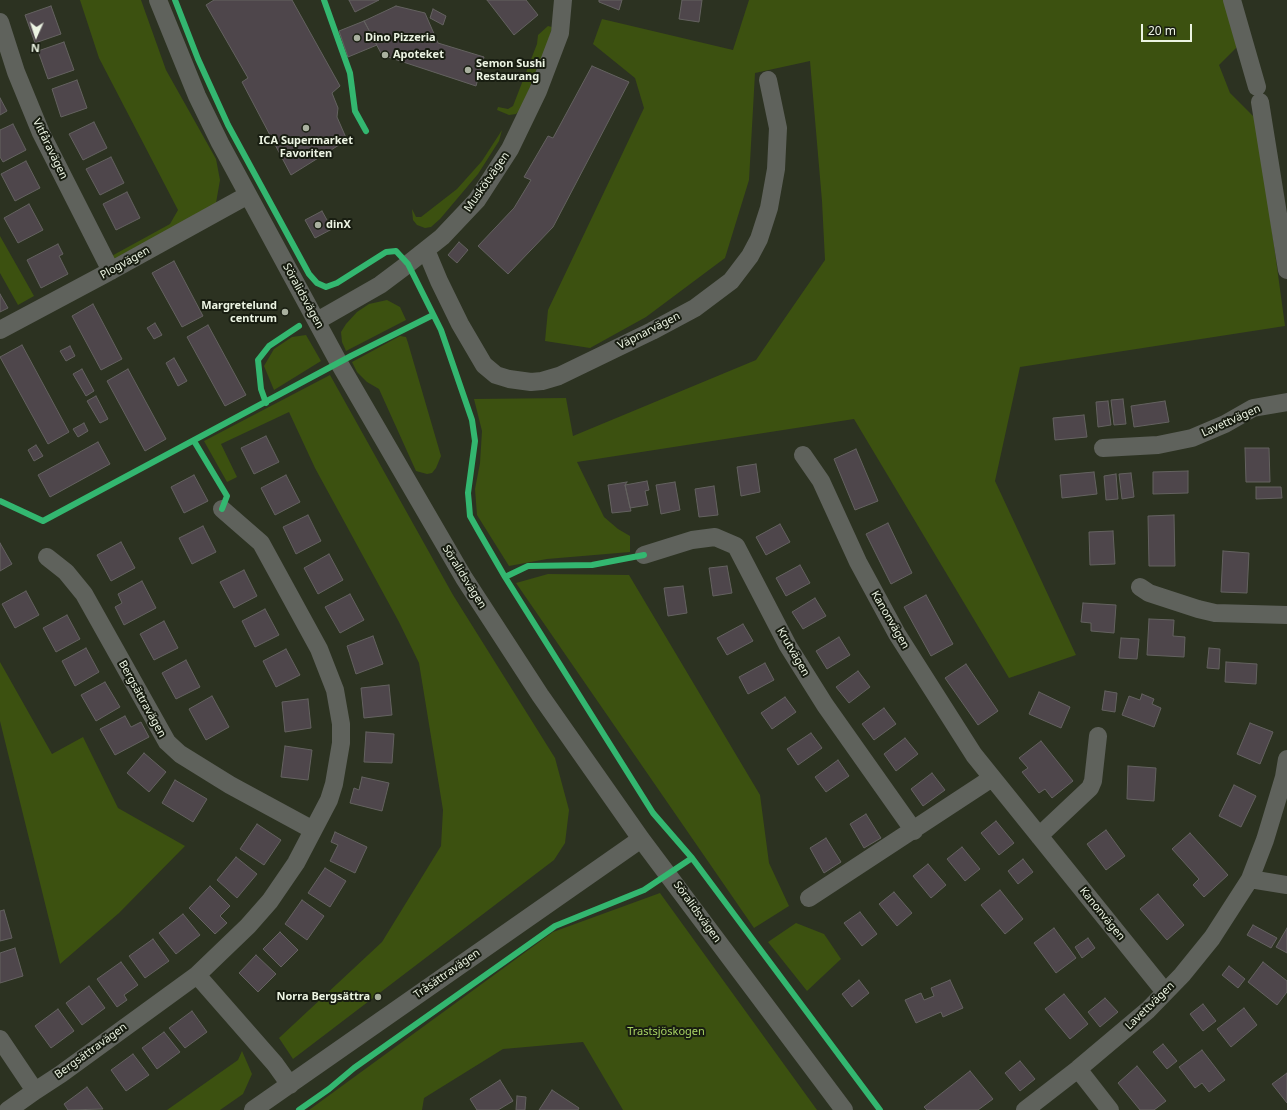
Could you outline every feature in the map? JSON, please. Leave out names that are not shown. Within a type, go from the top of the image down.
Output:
[{"type":"street","name":"Söralidsvägen","points":[[158,0],[196,96],[248,195],[317,321],[464,578],[540,695],[641,839],[844,1110]]},
{"type":"street","name":"Muskötvägen","points":[[317,321],[380,285],[426,250],[442,237],[468,210],[488,184],[510,149],[538,91],[557,43],[562,21],[563,0]]},
{"type":"street","points":[[1232,0],[1259,95],[1287,270]]},
{"type":"street","name":"Vitfåravägen","points":[[0,22],[16,72],[41,133],[111,271]]},
{"type":"street","name":"Väpnarvägen","points":[[426,250],[460,324],[484,365],[496,375],[509,379],[531,382],[542,381],[559,376],[652,331],[695,308],[731,281],[750,256],[759,239],[769,208],[776,169],[778,128],[768,80]]},
{"type":"street","name":"Plogvägen","points":[[0,330],[111,271],[248,195]]},
{"type":"street","name":"Lavettvägen","points":[[1103,448],[1158,446],[1192,438],[1225,424],[1253,408],[1287,402]]},
{"type":"street","name":"Kanonvägen","points":[[803,455],[821,481],[858,562],[897,634],[974,755],[1165,992]]},
{"type":"street","name":"Bergsättravägen","points":[[8,1110],[61,1074],[197,975],[248,926],[270,901],[296,863],[329,800],[338,763],[341,724],[335,690],[319,649],[261,543],[222,509]]},
{"type":"street","name":"Krutvägen","points":[[644,555],[692,540],[715,537],[736,546],[792,653],[825,705],[914,831]]},
{"type":"street","name":"Bergsättravägen","points":[[46,557],[66,572],[84,594],[167,742],[180,754],[230,785],[313,830]]},
{"type":"street","points":[[1140,586],[1149,594],[1209,612],[1287,615]]},
{"type":"street","points":[[1038,836],[1090,788],[1093,781],[1098,736]]},
{"type":"street","name":"Lavettvägen","points":[[1025,1110],[1078,1069],[1148,1010],[1182,975],[1212,938],[1250,879],[1265,840],[1284,776],[1287,759]]},
{"type":"street","points":[[809,898],[914,831],[992,778]]},
{"type":"street","name":"Tråsättravägen","points":[[253,1110],[641,839]]},
{"type":"street","points":[[1250,879],[1287,885]]},
{"type":"street","points":[[197,975],[275,1064],[290,1085]]},
{"type":"street","points":[[0,1039],[35,1091]]},
{"type":"street","points":[[1078,1069],[1110,1110]]},
{"type":"green space","points":[[80,0],[141,0],[166,70],[216,159],[220,180],[216,203],[110,261],[108,258],[170,224],[178,210],[99,58]]},
{"type":"green space","points":[[749,0],[1225,0],[1240,44],[1219,65],[1230,93],[1257,120],[1285,326],[1020,367],[995,481],[1076,655],[1009,678],[854,419],[577,462],[604,517],[618,529],[630,536],[630,552],[547,559],[509,566],[477,515],[475,489],[480,463],[482,431],[474,399],[566,398],[573,436],[756,360],[825,260],[822,201],[810,61],[755,73],[749,180],[725,258],[646,317],[590,348],[545,341],[548,310],[644,108],[635,78],[593,44],[602,19],[733,50]]},
{"type":"green space","points":[[548,26],[552,27],[548,43],[521,109],[516,114],[509,115],[497,110],[498,107],[508,109],[513,106],[537,44],[538,35]]},
{"type":"green space","points":[[502,130],[499,141],[478,174],[440,219],[431,227],[425,228],[417,225],[413,220],[412,209],[416,217],[421,217],[457,189],[482,161]]},
{"type":"green space","points":[[0,236],[34,296],[18,305],[0,273]]},
{"type":"green space","points":[[387,300],[400,307],[406,320],[346,351],[342,342],[341,332],[346,324],[357,312],[369,304]]},
{"type":"green space","points":[[306,335],[321,361],[274,390],[264,366],[274,349],[292,337]]},
{"type":"green space","points":[[400,336],[406,337],[441,456],[432,473],[427,474],[416,471],[379,389],[367,382],[357,372],[352,362]]},
{"type":"green space","points":[[330,375],[453,595],[555,758],[569,810],[565,843],[554,860],[293,1059],[279,1038],[382,942],[441,846],[443,810],[419,663],[399,622],[315,468],[289,412],[221,444],[237,477],[227,482],[204,441]]},
{"type":"green space","points":[[548,574],[629,575],[760,795],[769,863],[789,906],[754,928],[516,583]]},
{"type":"green space","points":[[0,662],[52,754],[83,737],[118,808],[185,846],[119,913],[60,964],[0,721]]},
{"type":"green space","name":"Trastsjöskogen","points":[[660,893],[817,1110],[623,1110],[583,1042],[503,1049],[424,1098],[422,1110],[309,1110],[553,932]]},
{"type":"green space","points":[[796,923],[824,934],[841,959],[807,991],[768,942]]},
{"type":"green space","points":[[242,1051],[252,1074],[243,1094],[220,1110],[167,1110],[238,1060]]},
{"type":"building","points":[[214,0],[292,0],[340,86],[332,93],[338,108],[337,117],[347,140],[291,175],[242,82],[248,78],[206,5]]},
{"type":"building","points":[[349,0],[379,0],[355,12]]},
{"type":"building","points":[[487,0],[526,0],[538,15],[514,35]]},
{"type":"building","points":[[599,0],[622,0],[619,10],[599,2]]},
{"type":"building","points":[[682,0],[702,0],[699,22],[679,19]]},
{"type":"building","points":[[51,6],[61,34],[35,43],[25,15]]},
{"type":"building","points":[[396,6],[425,13],[438,43],[484,57],[476,86],[382,55],[364,21]]},
{"type":"building","points":[[433,9],[446,16],[443,25],[430,18]]},
{"type":"building","points":[[364,21],[377,45],[348,57],[339,31]]},
{"type":"building","points":[[64,42],[74,70],[48,79],[38,51]]},
{"type":"building","points":[[592,66],[629,82],[553,227],[508,274],[478,246],[514,208],[531,180],[524,177],[548,136],[553,138]]},
{"type":"building","points":[[77,80],[87,108],[61,117],[52,89]]},
{"type":"building","points":[[0,98],[7,111],[0,115]]},
{"type":"building","points":[[94,122],[107,148],[83,160],[69,134]]},
{"type":"building","points":[[13,124],[26,150],[3,162],[0,157],[0,130]]},
{"type":"building","points":[[111,157],[124,183],[100,195],[86,169]]},
{"type":"building","points":[[26,161],[40,188],[15,201],[1,174]]},
{"type":"building","points":[[127,192],[140,218],[116,230],[103,204]]},
{"type":"building","points":[[29,204],[43,230],[18,243],[4,218]]},
{"type":"building","name":"dinX","points":[[322,211],[332,229],[315,238],[305,220]]},
{"type":"building","points":[[459,242],[468,250],[457,263],[448,255]]},
{"type":"building","points":[[58,244],[63,254],[59,256],[68,274],[41,288],[27,260]]},
{"type":"building","points":[[174,261],[203,316],[182,327],[152,273]]},
{"type":"building","points":[[0,294],[8,308],[0,312]]},
{"type":"building","points":[[93,304],[122,359],[101,370],[72,316]]},
{"type":"building","points":[[155,323],[162,335],[154,339],[147,328]]},
{"type":"building","points":[[208,325],[246,395],[225,406],[187,337]]},
{"type":"building","points":[[22,345],[69,432],[48,444],[0,357]]},
{"type":"building","points":[[70,346],[75,356],[66,361],[60,351]]},
{"type":"building","points":[[174,358],[187,381],[178,386],[166,363]]},
{"type":"building","points":[[82,369],[94,391],[86,396],[73,374]]},
{"type":"building","points":[[128,369],[166,439],[145,451],[107,381]]},
{"type":"building","points":[[96,396],[108,419],[100,423],[87,401]]},
{"type":"building","points":[[1123,399],[1126,424],[1114,425],[1111,400]]},
{"type":"building","points":[[1108,401],[1111,425],[1098,427],[1096,402]]},
{"type":"building","points":[[1165,401],[1169,422],[1134,427],[1131,406]]},
{"type":"building","points":[[1084,415],[1087,437],[1055,440],[1053,418]]},
{"type":"building","points":[[84,423],[88,431],[78,437],[73,429]]},
{"type":"building","points":[[266,436],[279,462],[254,474],[241,448]]},
{"type":"building","points":[[98,442],[110,464],[50,497],[38,475]]},
{"type":"building","points":[[36,445],[43,456],[34,461],[28,450]]},
{"type":"building","points":[[1245,448],[1269,448],[1270,482],[1246,482]]},
{"type":"building","points":[[856,449],[878,501],[855,510],[834,459]]},
{"type":"building","points":[[756,464],[760,492],[741,496],[737,467]]},
{"type":"building","points":[[1188,471],[1188,493],[1153,494],[1153,472]]},
{"type":"building","points":[[1094,472],[1097,494],[1062,498],[1060,475]]},
{"type":"building","points":[[1131,473],[1134,497],[1122,499],[1119,474]]},
{"type":"building","points":[[1116,474],[1118,499],[1106,500],[1104,476]]},
{"type":"building","points":[[194,475],[208,501],[184,513],[171,487]]},
{"type":"building","points":[[286,475],[300,502],[275,515],[261,488]]},
{"type":"building","points":[[647,481],[649,490],[645,491],[648,505],[630,508],[625,485]]},
{"type":"building","points":[[627,482],[625,485],[631,511],[612,513],[608,485]]},
{"type":"building","points":[[675,482],[680,510],[661,514],[656,485]]},
{"type":"building","points":[[714,486],[718,515],[699,517],[695,489]]},
{"type":"building","points":[[1256,487],[1281,487],[1282,498],[1256,499]]},
{"type":"building","points":[[308,515],[321,541],[296,554],[283,527]]},
{"type":"building","points":[[1174,515],[1175,566],[1149,566],[1148,516]]},
{"type":"building","points":[[888,523],[912,573],[891,584],[866,534]]},
{"type":"building","points":[[780,524],[790,542],[766,555],[756,537]]},
{"type":"building","points":[[203,526],[216,552],[192,564],[179,538]]},
{"type":"building","points":[[1113,531],[1115,564],[1090,565],[1089,532]]},
{"type":"building","points":[[121,542],[135,568],[111,581],[97,555]]},
{"type":"building","points":[[0,543],[12,564],[0,571]]},
{"type":"building","points":[[1223,551],[1249,553],[1247,593],[1221,592]]},
{"type":"building","points":[[329,554],[343,580],[318,594],[304,568]]},
{"type":"building","points":[[800,565],[810,583],[786,596],[776,578]]},
{"type":"building","points":[[727,566],[732,593],[713,596],[709,568]]},
{"type":"building","points":[[244,570],[257,596],[234,608],[220,582]]},
{"type":"building","points":[[142,581],[156,608],[124,625],[115,607],[122,603],[118,594]]},
{"type":"building","points":[[683,586],[687,613],[668,616],[664,588]]},
{"type":"building","points":[[26,591],[39,615],[15,628],[2,604]]},
{"type":"building","points":[[350,594],[364,620],[340,633],[325,607]]},
{"type":"building","points":[[926,595],[953,644],[931,656],[904,607]]},
{"type":"building","points":[[815,598],[826,616],[803,629],[792,612]]},
{"type":"building","points":[[1083,603],[1116,605],[1114,633],[1091,631],[1091,623],[1081,622]]},
{"type":"building","points":[[265,609],[279,635],[255,647],[242,621]]},
{"type":"building","points":[[67,615],[80,639],[56,652],[43,628]]},
{"type":"building","points":[[1149,619],[1174,620],[1173,636],[1185,637],[1184,657],[1147,655]]},
{"type":"building","points":[[164,621],[178,648],[154,660],[140,634]]},
{"type":"building","points":[[743,624],[753,641],[727,655],[717,638]]},
{"type":"building","points":[[373,636],[383,664],[356,674],[347,646]]},
{"type":"building","points":[[839,637],[850,655],[827,669],[816,651]]},
{"type":"building","points":[[1121,638],[1139,639],[1137,659],[1119,658]]},
{"type":"building","points":[[86,648],[99,672],[75,686],[62,661]]},
{"type":"building","points":[[1209,648],[1220,649],[1219,669],[1207,668]]},
{"type":"building","points":[[286,649],[300,675],[276,687],[263,661]]},
{"type":"building","points":[[186,660],[200,687],[176,699],[162,673]]},
{"type":"building","points":[[1226,662],[1257,664],[1256,684],[1225,682]]},
{"type":"building","points":[[765,663],[774,680],[748,694],[739,677]]},
{"type":"building","points":[[966,664],[998,711],[978,725],[945,678]]},
{"type":"building","points":[[858,671],[870,687],[849,703],[836,687]]},
{"type":"building","points":[[105,682],[120,707],[96,721],[81,695]]},
{"type":"building","points":[[389,685],[392,715],[364,718],[361,688]]},
{"type":"building","points":[[1105,691],[1117,693],[1115,712],[1102,710]]},
{"type":"building","points":[[1039,692],[1070,707],[1061,728],[1029,714]]},
{"type":"building","points":[[1142,694],[1154,699],[1152,704],[1161,708],[1154,727],[1122,715],[1129,696],[1140,700]]},
{"type":"building","points":[[212,696],[229,727],[206,740],[189,709]]},
{"type":"building","points":[[785,697],[796,712],[772,729],[761,713]]},
{"type":"building","points":[[308,699],[311,728],[285,732],[282,702]]},
{"type":"building","points":[[884,708],[896,724],[874,740],[862,724]]},
{"type":"building","points":[[125,716],[131,727],[141,722],[149,737],[115,755],[100,729]]},
{"type":"building","points":[[1250,723],[1273,732],[1260,764],[1237,754]]},
{"type":"building","points":[[366,732],[394,734],[392,763],[364,762]]},
{"type":"building","points":[[811,733],[822,748],[798,765],[787,749]]},
{"type":"building","points":[[905,738],[918,754],[896,771],[884,754]]},
{"type":"building","points":[[1041,741],[1073,781],[1052,798],[1045,789],[1039,793],[1022,772],[1028,768],[1019,758]]},
{"type":"building","points":[[285,746],[312,750],[308,780],[281,777]]},
{"type":"building","points":[[144,753],[166,772],[149,792],[127,773]]},
{"type":"building","points":[[838,760],[849,776],[826,792],[815,777]]},
{"type":"building","points":[[1128,766],[1156,768],[1154,801],[1127,799]]},
{"type":"building","points":[[932,773],[945,790],[923,806],[911,789]]},
{"type":"building","points":[[362,777],[389,783],[382,811],[350,803],[354,788],[359,790]]},
{"type":"building","points":[[175,780],[207,799],[193,822],[162,803]]},
{"type":"building","points":[[1234,785],[1256,796],[1241,827],[1219,816]]},
{"type":"building","points":[[866,814],[881,838],[864,848],[850,824]]},
{"type":"building","points":[[996,821],[1014,843],[999,855],[981,833]]},
{"type":"building","points":[[257,824],[281,840],[264,865],[240,849]]},
{"type":"building","points":[[1106,830],[1125,856],[1106,870],[1087,844]]},
{"type":"building","points":[[335,832],[367,847],[355,873],[330,861],[338,845],[331,842]]},
{"type":"building","points":[[1190,833],[1228,875],[1204,897],[1193,885],[1199,879],[1172,849]]},
{"type":"building","points":[[826,838],[841,862],[824,873],[810,848]]},
{"type":"building","points":[[962,847],[980,869],[965,881],[947,859]]},
{"type":"building","points":[[236,857],[257,874],[237,898],[217,880]]},
{"type":"building","points":[[1023,859],[1033,872],[1018,884],[1008,871]]},
{"type":"building","points":[[928,864],[946,885],[931,898],[913,876]]},
{"type":"building","points":[[325,868],[346,881],[330,907],[308,893]]},
{"type":"building","points":[[210,886],[230,906],[220,916],[227,923],[215,934],[189,908]]},
{"type":"building","points":[[1000,890],[1023,919],[1005,934],[981,905]]},
{"type":"building","points":[[894,892],[912,913],[897,926],[879,904]]},
{"type":"building","points":[[1158,894],[1184,925],[1167,940],[1140,909]]},
{"type":"building","points":[[302,900],[324,916],[307,940],[285,924]]},
{"type":"building","points":[[4,910],[12,938],[0,941],[0,911]]},
{"type":"building","points":[[860,912],[877,934],[862,946],[844,923]]},
{"type":"building","points":[[183,914],[200,935],[176,954],[159,933]]},
{"type":"building","points":[[1253,925],[1277,938],[1271,948],[1247,935]]},
{"type":"building","points":[[1054,928],[1076,958],[1056,973],[1034,943]]},
{"type":"building","points":[[1287,928],[1287,953],[1276,947]]},
{"type":"building","points":[[280,932],[298,950],[281,967],[263,949]]},
{"type":"building","points":[[1088,938],[1095,948],[1082,958],[1075,947]]},
{"type":"building","points":[[153,939],[169,961],[145,978],[129,956]]},
{"type":"building","points":[[15,948],[23,976],[0,983],[0,953]]},
{"type":"building","points":[[256,955],[276,974],[258,992],[239,973]]},
{"type":"building","points":[[121,962],[138,985],[124,995],[127,1000],[117,1007],[97,979]]},
{"type":"building","points":[[1263,962],[1287,981],[1287,992],[1277,1005],[1248,982]]},
{"type":"building","points":[[1229,966],[1245,979],[1238,988],[1222,975]]},
{"type":"building","points":[[859,980],[869,993],[852,1007],[842,994]]},
{"type":"building","points":[[950,980],[963,1008],[943,1017],[941,1012],[916,1023],[905,1000],[921,993],[924,1000],[934,996],[931,988]]},
{"type":"building","points":[[89,986],[105,1008],[82,1025],[66,1003]]},
{"type":"building","points":[[1064,994],[1088,1024],[1070,1039],[1045,1009]]},
{"type":"building","points":[[1105,998],[1118,1012],[1100,1027],[1088,1012]]},
{"type":"building","points":[[1203,1004],[1216,1021],[1203,1031],[1190,1014]]},
{"type":"building","points":[[1244,1008],[1257,1025],[1231,1047],[1217,1029]]},
{"type":"building","points":[[58,1009],[74,1031],[51,1048],[35,1026]]},
{"type":"building","points":[[192,1011],[207,1032],[185,1048],[169,1028]]},
{"type":"building","points":[[164,1032],[180,1052],[157,1069],[142,1048]]},
{"type":"building","points":[[1163,1044],[1177,1061],[1167,1069],[1153,1052]]},
{"type":"building","points":[[1202,1050],[1225,1080],[1209,1092],[1202,1083],[1195,1088],[1179,1067]]},
{"type":"building","points":[[133,1054],[149,1075],[126,1091],[111,1070]]},
{"type":"building","points":[[1020,1061],[1035,1079],[1020,1091],[1005,1073]]},
{"type":"building","points":[[1137,1066],[1166,1101],[1154,1110],[1140,1110],[1118,1083]]},
{"type":"building","points":[[970,1071],[993,1099],[978,1110],[927,1110],[924,1107]]},
{"type":"building","points":[[1287,1073],[1287,1103],[1272,1084]]},
{"type":"building","points":[[500,1080],[513,1101],[498,1110],[477,1110],[470,1099]]},
{"type":"building","points":[[87,1087],[103,1109],[68,1110],[64,1104]]},
{"type":"building","points":[[552,1090],[579,1108],[578,1110],[539,1110]]},
{"type":"building","points":[[517,1096],[526,1097],[525,1110],[516,1110]]},
{"type":"cycle path","points":[[175,0],[198,59],[228,125],[309,274],[317,283],[326,287],[337,283],[386,252],[396,251],[408,264],[441,330],[472,420],[475,441],[468,493],[470,516],[505,577],[653,813],[692,858],[880,1110]]},
{"type":"cycle path","points":[[324,0],[350,73],[355,111],[366,131]]},
{"type":"cycle path","points":[[0,501],[43,521],[351,356],[433,315]]},
{"type":"cycle path","points":[[266,403],[261,389],[258,360],[269,346],[299,326]]},
{"type":"cycle path","points":[[194,441],[227,496],[222,509]]},
{"type":"cycle path","points":[[505,577],[528,566],[592,565],[644,555]]},
{"type":"cycle path","points":[[299,1110],[329,1089],[354,1068],[555,926],[644,890],[692,858]]},
{"type":"place","name":"Dino Pizzeria","points":[[357,38]]},
{"type":"place","name":"Apoteket","points":[[385,55]]},
{"type":"place","name":"Semon Sushi Restaurang","points":[[468,70]]},
{"type":"place","name":"ICA Supermarket Favoriten","points":[[306,128]]},
{"type":"place","name":"dinX","points":[[318,225]]},
{"type":"place","name":"Margretelund centrum","points":[[285,312]]},
{"type":"place","name":"Norra Bergsättra","points":[[378,997]]}]
